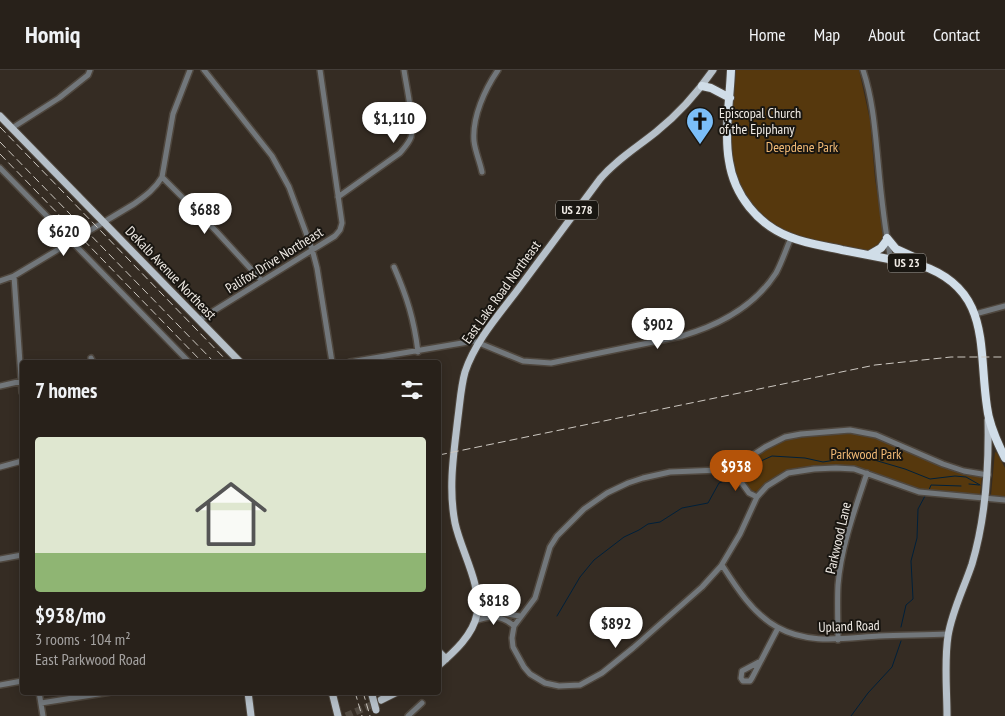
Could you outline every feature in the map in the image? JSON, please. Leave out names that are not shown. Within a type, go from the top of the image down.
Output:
[{"type":"highway","name":"US 23","points":[[731,70],[728,151],[734,182],[746,203],[756,215],[773,229],[791,238],[920,266],[936,272],[956,286],[966,297],[975,314],[988,412],[1005,458]]},
{"type":"highway","points":[[702,86],[711,88],[730,98]]},
{"type":"highway","points":[[869,255],[881,248],[887,239],[896,249],[918,260],[920,266]]},
{"type":"main road","name":"East Lake Road Northeast","points":[[441,663],[466,637],[475,621],[478,602],[455,522],[452,488],[454,452],[464,378],[472,355],[479,342],[607,170],[658,130],[702,86],[714,70]]},
{"type":"main road","name":"DeKalb Avenue Northeast","points":[[0,116],[238,360]]},
{"type":"main road","points":[[948,716],[946,652],[948,634],[974,556],[986,498],[988,412]]},
{"type":"main road","points":[[441,654],[446,659]]},
{"type":"main road","points":[[248,695],[251,716]]},
{"type":"main road","points":[[333,695],[338,713]]},
{"type":"main road","points":[[372,695],[377,713]]},
{"type":"main road","points":[[381,700],[391,695]]},
{"type":"street","points":[[12,128],[59,98],[88,75],[90,70]]},
{"type":"street","points":[[204,70],[272,156],[288,187],[312,249],[317,268],[332,360]]},
{"type":"street","points":[[320,70],[338,197],[400,153],[408,144],[412,136],[412,125],[404,70]]},
{"type":"street","points":[[482,172],[474,143],[474,125],[487,88],[498,70]]},
{"type":"street","points":[[863,70],[875,120],[882,199],[891,260]]},
{"type":"street","points":[[0,281],[14,276],[104,222],[148,194],[157,185],[162,177],[173,114],[190,71]]},
{"type":"street","points":[[0,168],[5,177],[72,241],[187,360]]},
{"type":"street","points":[[162,177],[216,231],[261,280]]},
{"type":"street","name":"Palifox Drive Northeast","points":[[199,320],[335,236],[342,224],[338,197]]},
{"type":"street","points":[[364,360],[418,352],[469,341],[479,342],[523,361],[551,363],[704,330],[736,313],[762,290],[776,272],[791,238]]},
{"type":"street","points":[[394,266],[408,300],[415,324],[418,352]]},
{"type":"street","points":[[14,276],[20,360]]},
{"type":"street","points":[[975,314],[1005,306]]},
{"type":"street","points":[[0,386],[20,381]]},
{"type":"street","points":[[988,475],[943,464],[876,435],[850,430],[785,437],[731,468],[670,472],[643,478],[616,488],[584,509],[563,528],[553,542],[535,598],[528,610],[520,616],[514,626],[513,648],[530,674],[545,683],[559,686],[580,685],[602,674],[702,587],[722,564],[740,534],[756,496],[777,479],[788,473],[836,468],[854,469],[919,492],[1005,500]]},
{"type":"street","points":[[0,466],[20,461]]},
{"type":"street","points":[[731,468],[749,493],[756,496]]},
{"type":"street","name":"Parkwood Lane","points":[[838,640],[838,584],[850,526],[867,473]]},
{"type":"street","points":[[0,559],[20,555]]},
{"type":"street","name":"Upland Road","points":[[722,564],[737,589],[763,618],[778,628],[805,638],[838,640],[878,636],[948,634]]},
{"type":"street","points":[[478,602],[501,613],[520,616]]},
{"type":"street","points":[[475,621],[486,617],[498,616],[514,626]]},
{"type":"street","points":[[759,662],[778,628]]},
{"type":"street","points":[[0,685],[20,681]]},
{"type":"street","points":[[40,695],[43,716]]},
{"type":"street","points":[[41,703],[92,695]]},
{"type":"street","points":[[408,716],[422,703]]},
{"type":"green space","name":"Deepdene Park","points":[[736,70],[859,70],[870,120],[875,179],[885,240],[884,244],[871,251],[802,238],[773,225],[749,202],[740,186],[732,149]]},
{"type":"green space","name":"Parkwood Park","points":[[844,433],[869,434],[942,467],[982,477],[980,496],[919,492],[867,473],[835,469],[788,472],[757,492],[750,490],[736,469],[778,443],[790,438]]},
{"type":"green space","points":[[995,452],[1005,468],[1005,498],[991,495]]},
{"type":"waterway","points":[[741,474],[772,456],[805,458],[823,462],[848,458],[871,459],[930,479],[955,476],[966,477],[980,485]]},
{"type":"waterway","points":[[557,616],[580,577],[594,560],[624,537],[648,524],[660,522],[682,508],[708,503],[719,483],[734,478]]},
{"type":"waterway","points":[[969,484],[979,485]]},
{"type":"waterway","points":[[929,490],[931,485],[961,486]]},
{"type":"waterway","points":[[901,627],[906,605],[913,599],[911,561],[917,538],[918,509],[925,496]]},
{"type":"waterway","points":[[851,716],[868,693],[892,667],[901,641]]},
{"type":"tunnel","points":[[346,716],[378,702]]},
{"type":"railway","points":[[0,127],[226,360]]},
{"type":"railway","points":[[0,142],[212,360]]},
{"type":"railway","points":[[0,154],[200,360]]},
{"type":"railway","points":[[441,455],[875,365],[951,357],[1005,357]]},
{"type":"railway","points":[[356,695],[362,716]]},
{"type":"railway","points":[[364,695],[370,716]]},
{"type":"place","name":"Episcopal Church of the Epiphany","points":[[700,145]]}]
